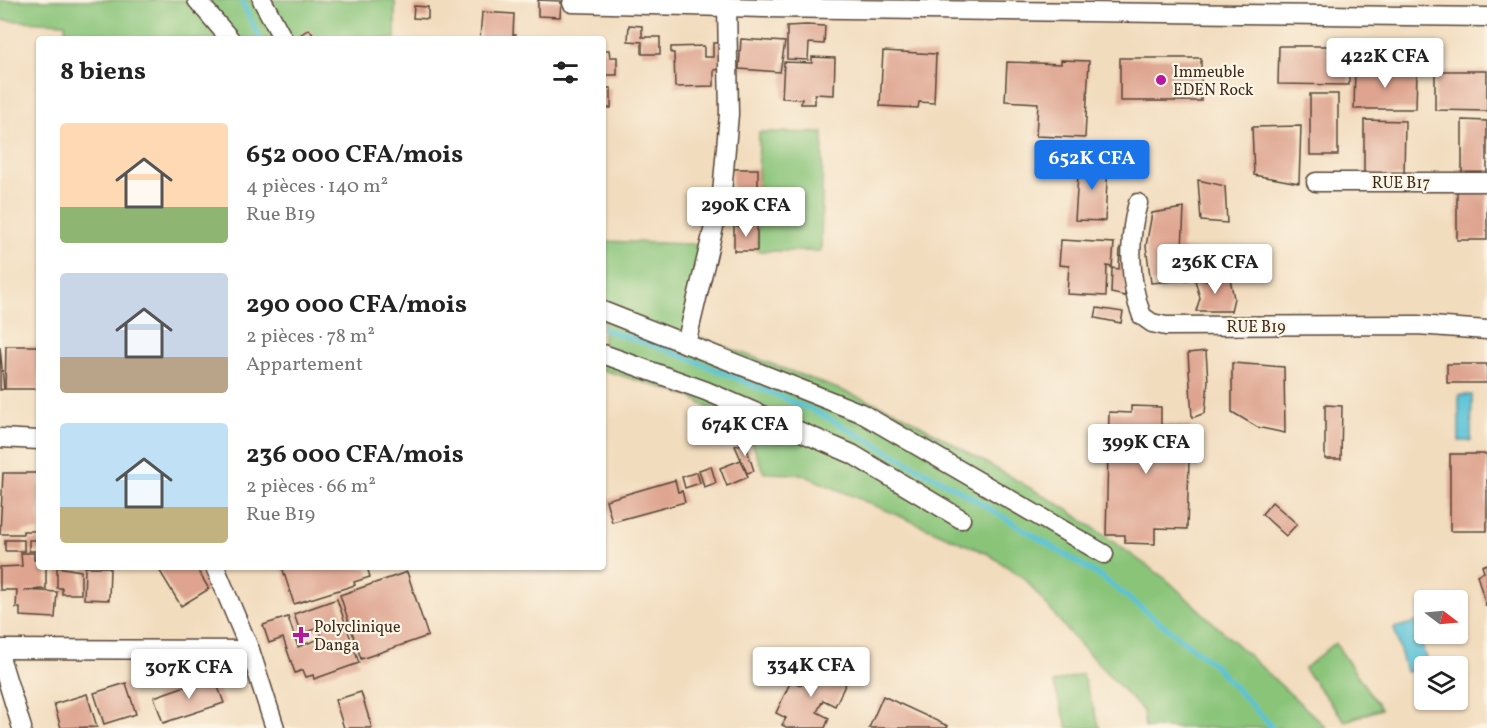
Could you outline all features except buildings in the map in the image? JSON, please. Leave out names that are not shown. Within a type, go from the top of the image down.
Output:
[{"type":"street","points":[[197,0],[227,36]]},
{"type":"street","points":[[262,0],[281,36]]},
{"type":"street","points":[[572,3],[1487,17]]},
{"type":"street","points":[[686,344],[722,193],[729,114],[727,7]]},
{"type":"street","name":"RUE B17","points":[[1316,182],[1487,182]]},
{"type":"street","name":"RUE B19","points":[[1138,203],[1133,227],[1134,284],[1142,316],[1152,323],[1166,326],[1417,325],[1487,330]]},
{"type":"street","points":[[606,311],[861,414],[1010,497],[1104,554]]},
{"type":"street","points":[[606,355],[706,391],[852,454],[961,519]]},
{"type":"street","points":[[0,438],[36,440]]},
{"type":"street","points":[[216,570],[250,650],[275,728]]},
{"type":"street","points":[[0,649],[250,650]]},
{"type":"street","points":[[0,657],[22,728]]},
{"type":"green space","points":[[0,0],[395,0],[395,36],[66,36],[65,23],[0,20]]},
{"type":"green space","points":[[759,132],[823,133],[821,251],[757,251]]},
{"type":"green space","points":[[606,241],[714,245],[694,335],[894,410],[1065,508],[1166,579],[1327,728],[1145,728],[1143,711],[1072,636],[1025,579],[988,554],[801,474],[764,473],[748,433],[691,397],[606,371]]},
{"type":"green space","points":[[1335,643],[1381,709],[1345,721],[1304,669]]},
{"type":"green space","points":[[1082,674],[1100,728],[1068,728],[1053,683]]},
{"type":"water","points":[[1459,395],[1472,395],[1471,441],[1459,441]]},
{"type":"water","points":[[1414,623],[1414,644],[1422,644],[1425,656],[1414,656],[1414,670],[1406,672],[1394,628]]},
{"type":"waterway","points":[[241,0],[259,36]]},
{"type":"waterway","points":[[606,330],[673,352],[819,413],[964,493],[1103,578],[1212,663],[1273,728]]},
{"type":"place","name":"Immeuble EDEN Rock","points":[[1161,80]]},
{"type":"place","name":"Polyclinique Danga","points":[[301,635]]}]
